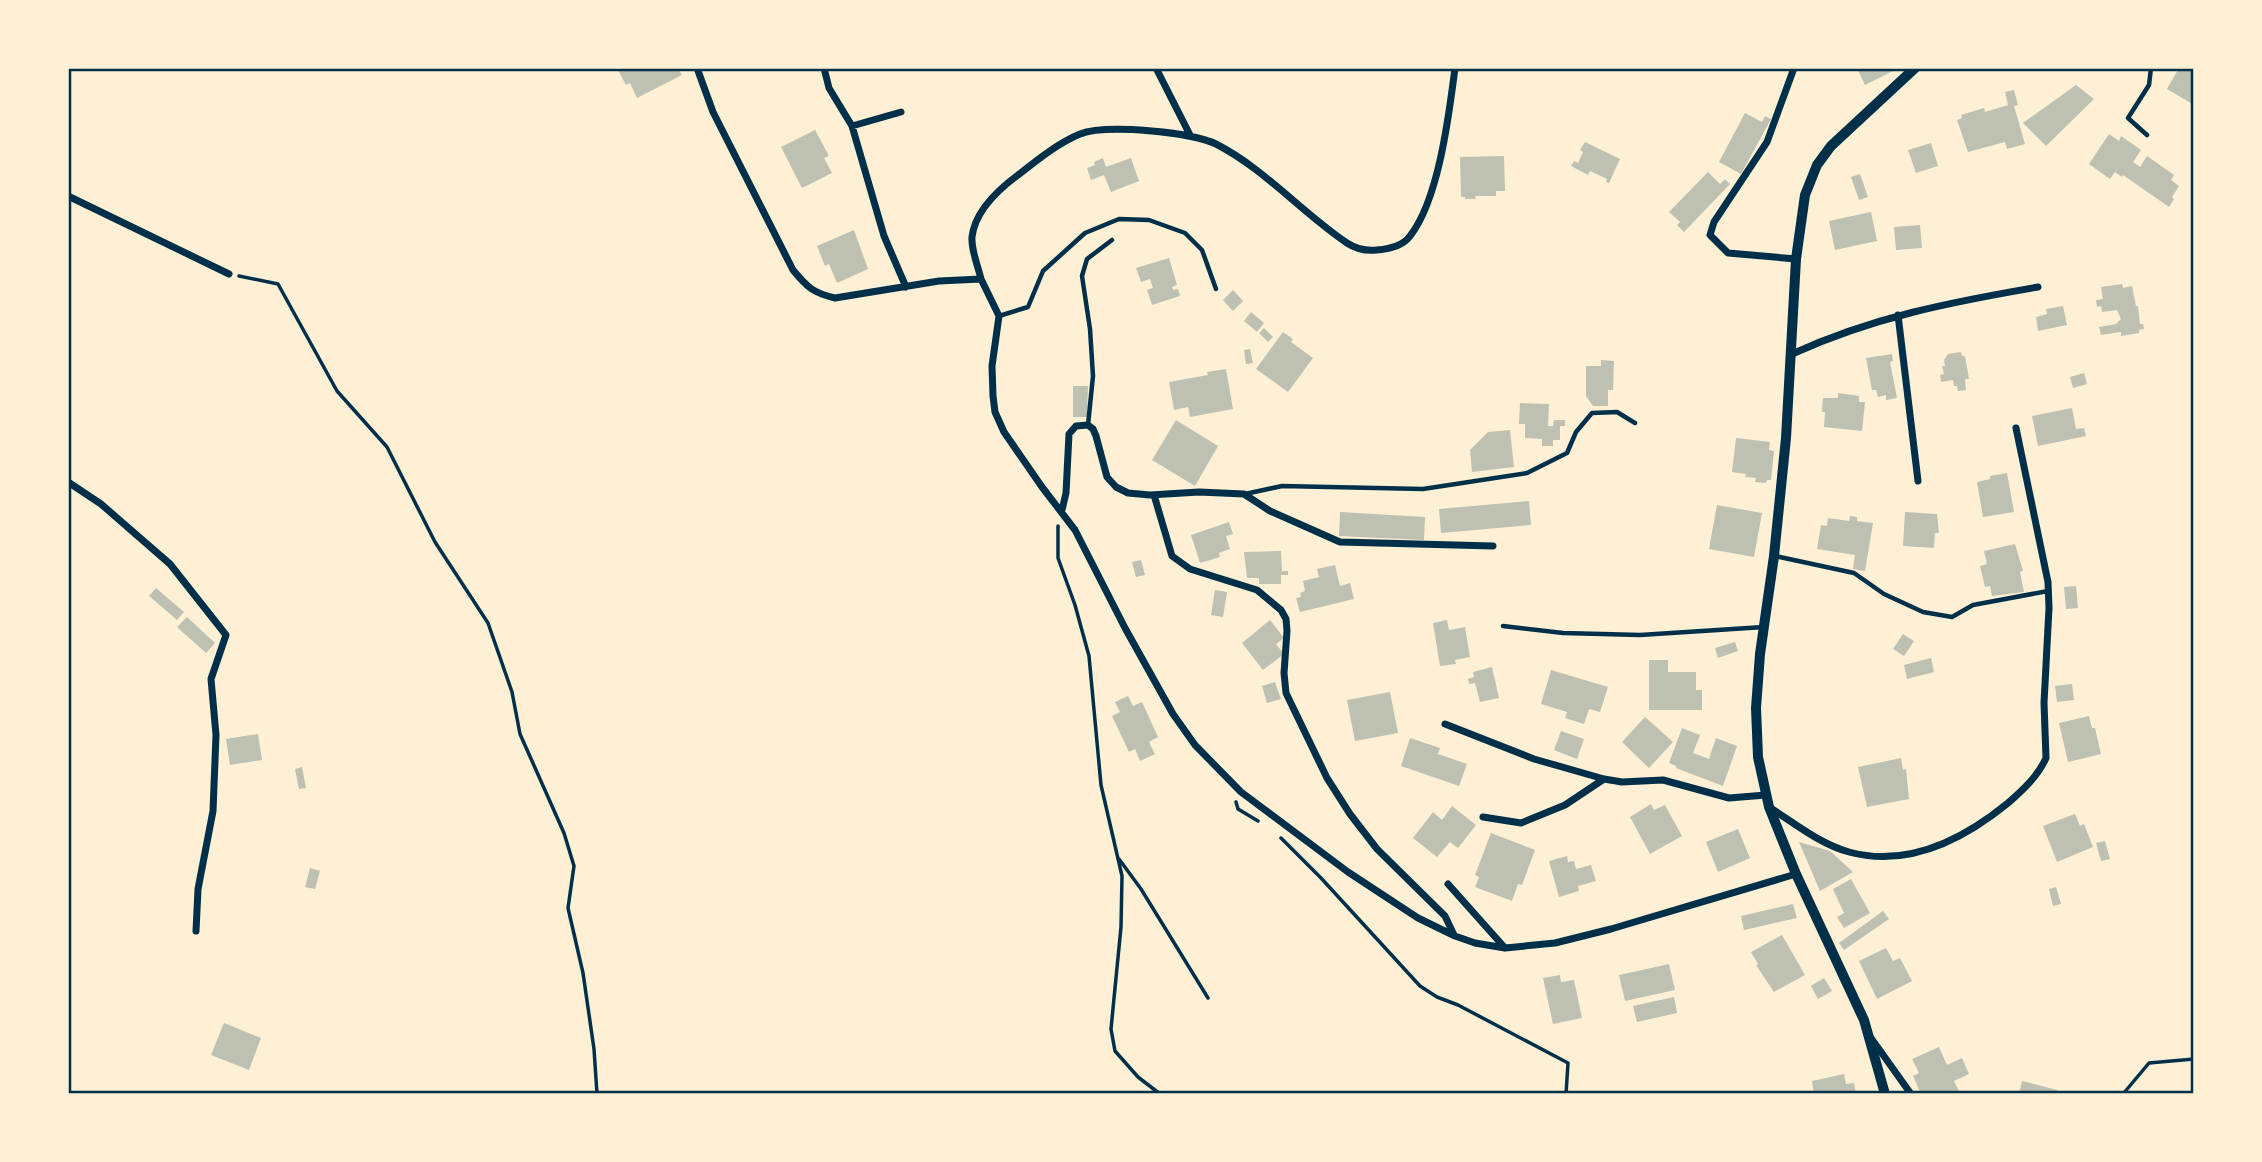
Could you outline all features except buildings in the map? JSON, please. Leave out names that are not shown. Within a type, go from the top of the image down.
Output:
[{"type":"street","points":[[697,68],[713,112],[793,270],[806,286],[818,294],[835,298],[960,278],[981,279]]},
{"type":"street","points":[[824,68],[830,88],[852,126],[884,236],[906,287]]},
{"type":"street","points":[[1156,68],[1191,135]]},
{"type":"street","points":[[1455,68],[1435,180],[1422,215],[1409,238],[1392,249],[1369,251],[1350,246],[1238,156],[1191,135],[1108,130],[1082,133],[1047,153],[990,200],[977,223],[972,239],[981,279],[999,316],[992,366],[995,411],[1004,432],[1042,487],[1062,510],[1084,545],[1125,628],[1173,713],[1195,745],[1228,780],[1348,872],[1418,918],[1475,943],[1521,947],[1566,940],[1796,874]]},
{"type":"street","points":[[1794,68],[1767,142],[1714,222],[1710,235],[1728,253],[1796,259]]},
{"type":"street","points":[[1885,1094],[1864,1020],[1796,874],[1767,801],[1758,757],[1756,708],[1786,438],[1796,259],[1805,195],[1817,164],[1831,146],[1915,68]]},
{"type":"street","points":[[852,126],[901,112]]},
{"type":"street","points":[[68,196],[229,274]]},
{"type":"street","points":[[1792,354],[1846,331],[1898,315],[2038,287]]},
{"type":"street","points":[[1898,315],[1918,481]]},
{"type":"street","points":[[1062,510],[1066,493],[1069,434],[1076,426],[1088,425],[1096,436],[1107,477],[1116,487],[1128,493],[1244,494],[1270,510],[1340,542],[1493,546]]},
{"type":"street","points":[[1445,724],[1534,759],[1604,779],[1622,782],[1663,780],[1729,797],[1767,801],[1823,841],[1849,852],[1871,855],[1900,854],[1926,850],[1959,838],[1986,821],[2021,791],[2046,758],[2044,704],[2048,591],[2045,560],[2016,428]]},
{"type":"street","points":[[68,482],[100,504],[170,564],[226,635],[211,679],[216,735],[212,811],[198,889],[196,931]]},
{"type":"street","points":[[1154,495],[1172,555],[1179,563],[1257,590],[1281,610],[1286,619],[1287,632],[1284,673],[1286,693],[1327,778],[1377,849],[1445,916],[1455,936]]},
{"type":"street","points":[[1483,817],[1521,823],[1565,805],[1604,779]]},
{"type":"street","points":[[1448,884],[1505,947]]},
{"type":"street","points":[[1868,1034],[1911,1094]]},
{"type":"lane","points":[[2147,135],[2128,118],[2150,85],[2151,68]]},
{"type":"lane","points":[[999,316],[1028,307],[1043,271],[1085,233],[1119,219],[1149,220],[1185,233],[1202,250],[1216,289]]},
{"type":"lane","points":[[1088,425],[1093,376],[1090,329],[1082,276],[1087,259],[1112,240]]},
{"type":"lane","points":[[1244,494],[1282,486],[1423,489],[1527,473],[1567,453],[1576,432],[1592,413],[1616,412],[1635,423]]},
{"type":"lane","points":[[1774,556],[1854,573],[1884,594],[1923,612],[1952,617],[1973,605],[2048,591]]},
{"type":"lane","points":[[1503,626],[1563,633],[1640,635],[1765,627]]},
{"type":"path","points":[[229,274],[278,284],[338,391],[387,447],[435,542],[488,624],[512,692],[520,734],[564,833],[574,866],[568,908],[583,973],[594,1049],[597,1094]]},
{"type":"path","points":[[1062,510],[1057,534],[1058,558],[1089,656],[1101,785],[1122,876],[1121,927],[1111,1029],[1115,1051],[1138,1077],[1160,1094]]},
{"type":"path","points":[[1228,780],[1238,809],[1262,824]]},
{"type":"path","points":[[1273,831],[1321,878],[1419,986],[1437,998],[1458,1005],[1568,1063],[1566,1094]]},
{"type":"path","points":[[1118,857],[1141,888],[1208,998]]},
{"type":"path","points":[[2123,1094],[2150,1063],[2194,1059]]}]
